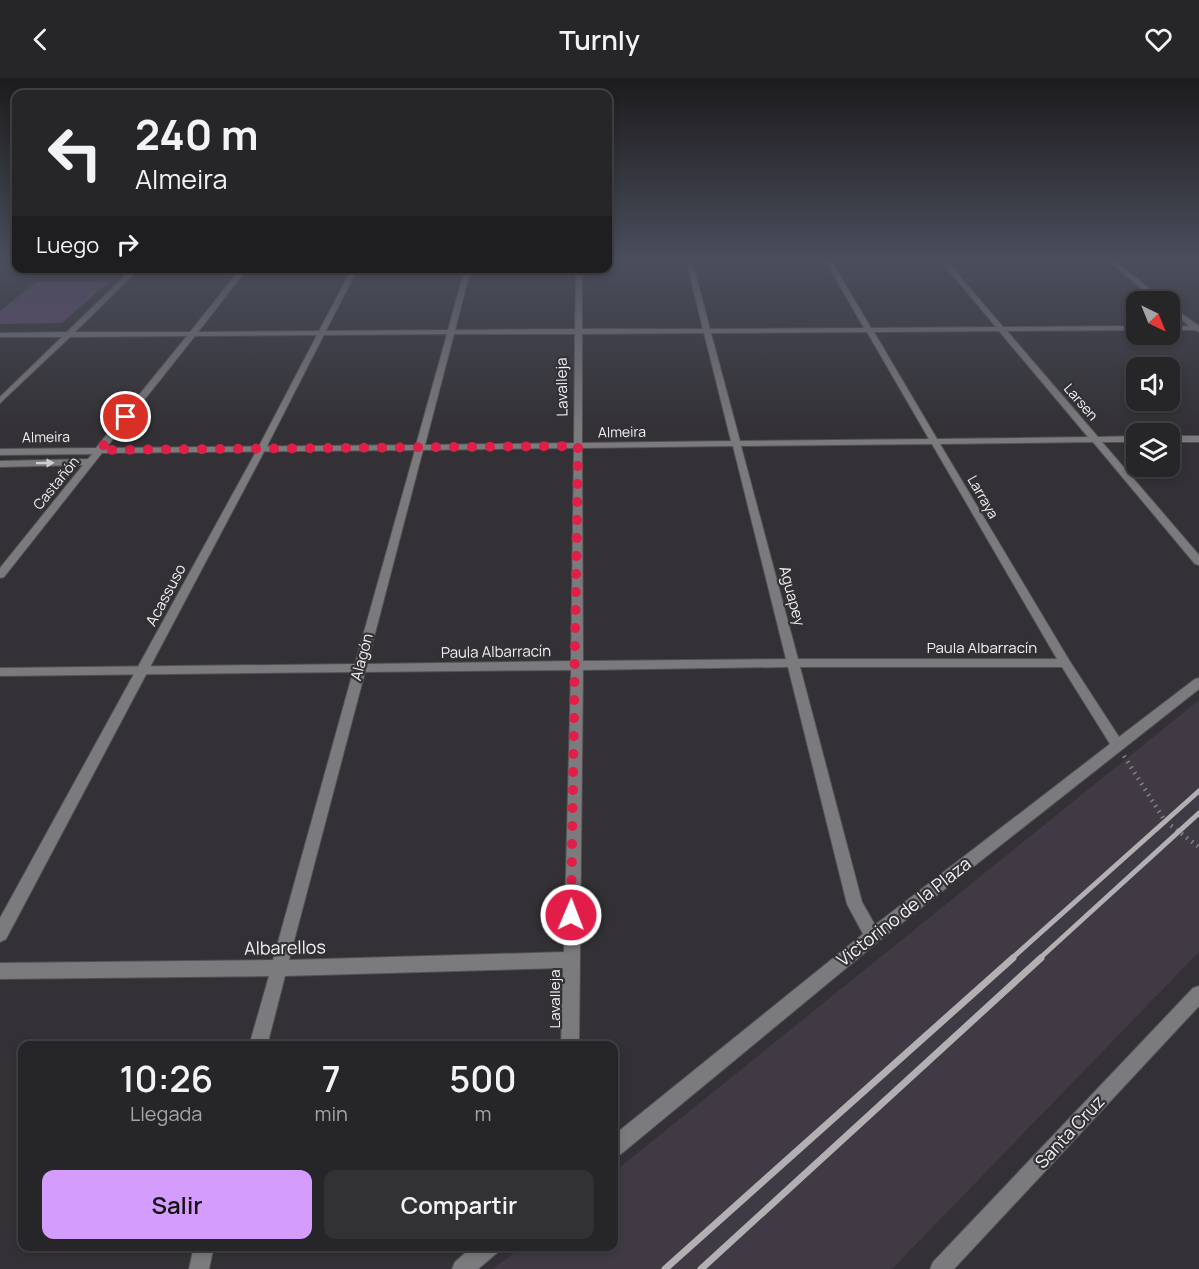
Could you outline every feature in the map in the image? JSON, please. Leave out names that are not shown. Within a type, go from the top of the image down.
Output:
[{"type":"street","points":[[0,401],[87,316]]},
{"type":"street","name":"Castañón","points":[[0,575],[4,565],[100,450],[207,316]]},
{"type":"street","name":"Acassuso","points":[[0,934],[331,316]]},
{"type":"street","name":"Alagón","points":[[259,1041],[455,316]]},
{"type":"street","name":"Lavalleja","points":[[570,1041],[577,666],[578,316]]},
{"type":"street","name":"Aguapey","points":[[702,316],[855,904],[873,936]]},
{"type":"street","name":"Larraya","points":[[860,316],[1065,663],[1118,746]]},
{"type":"street","name":"Larsen","points":[[990,316],[1199,562]]},
{"type":"street","points":[[1181,316],[1198,329]]},
{"type":"street","points":[[0,335],[1126,328]]},
{"type":"street","points":[[1180,328],[1198,329]]},
{"type":"street","name":"Almeira","points":[[0,452],[1126,439]]},
{"type":"street","points":[[1180,439],[1199,439]]},
{"type":"street","name":"Almeira","points":[[0,464],[90,462]]},
{"type":"street","name":"Paula Albarracín","points":[[0,672],[794,663],[1065,663]]},
{"type":"street","name":"Victorino de la Plaza","points":[[618,1144],[873,936],[1199,682]]},
{"type":"street","name":"Albarellos","points":[[0,971],[279,968],[570,960]]},
{"type":"street","name":"Santa Cruz","points":[[940,1269],[1199,994]]},
{"type":"street","points":[[198,1269],[203,1251]]},
{"type":"street","points":[[462,1269],[484,1251]]},
{"type":"path","points":[[1118,746],[1165,821],[1199,847]]},
{"type":"shaded area","points":[[0,316],[71,316],[62,323],[0,324]]},
{"type":"shaded area","points":[[1199,700],[1199,952],[892,1269],[493,1269],[516,1251],[618,1251],[618,1169]]},
{"type":"railway","points":[[1011,959],[1199,791]]},
{"type":"railway","points":[[1039,959],[1199,813]]},
{"type":"railway","points":[[665,1269],[1013,958]]},
{"type":"railway","points":[[701,1269],[1041,958]]},
{"type":"route","points":[[126,417],[100,450],[578,446],[577,666],[571,915]]}]
